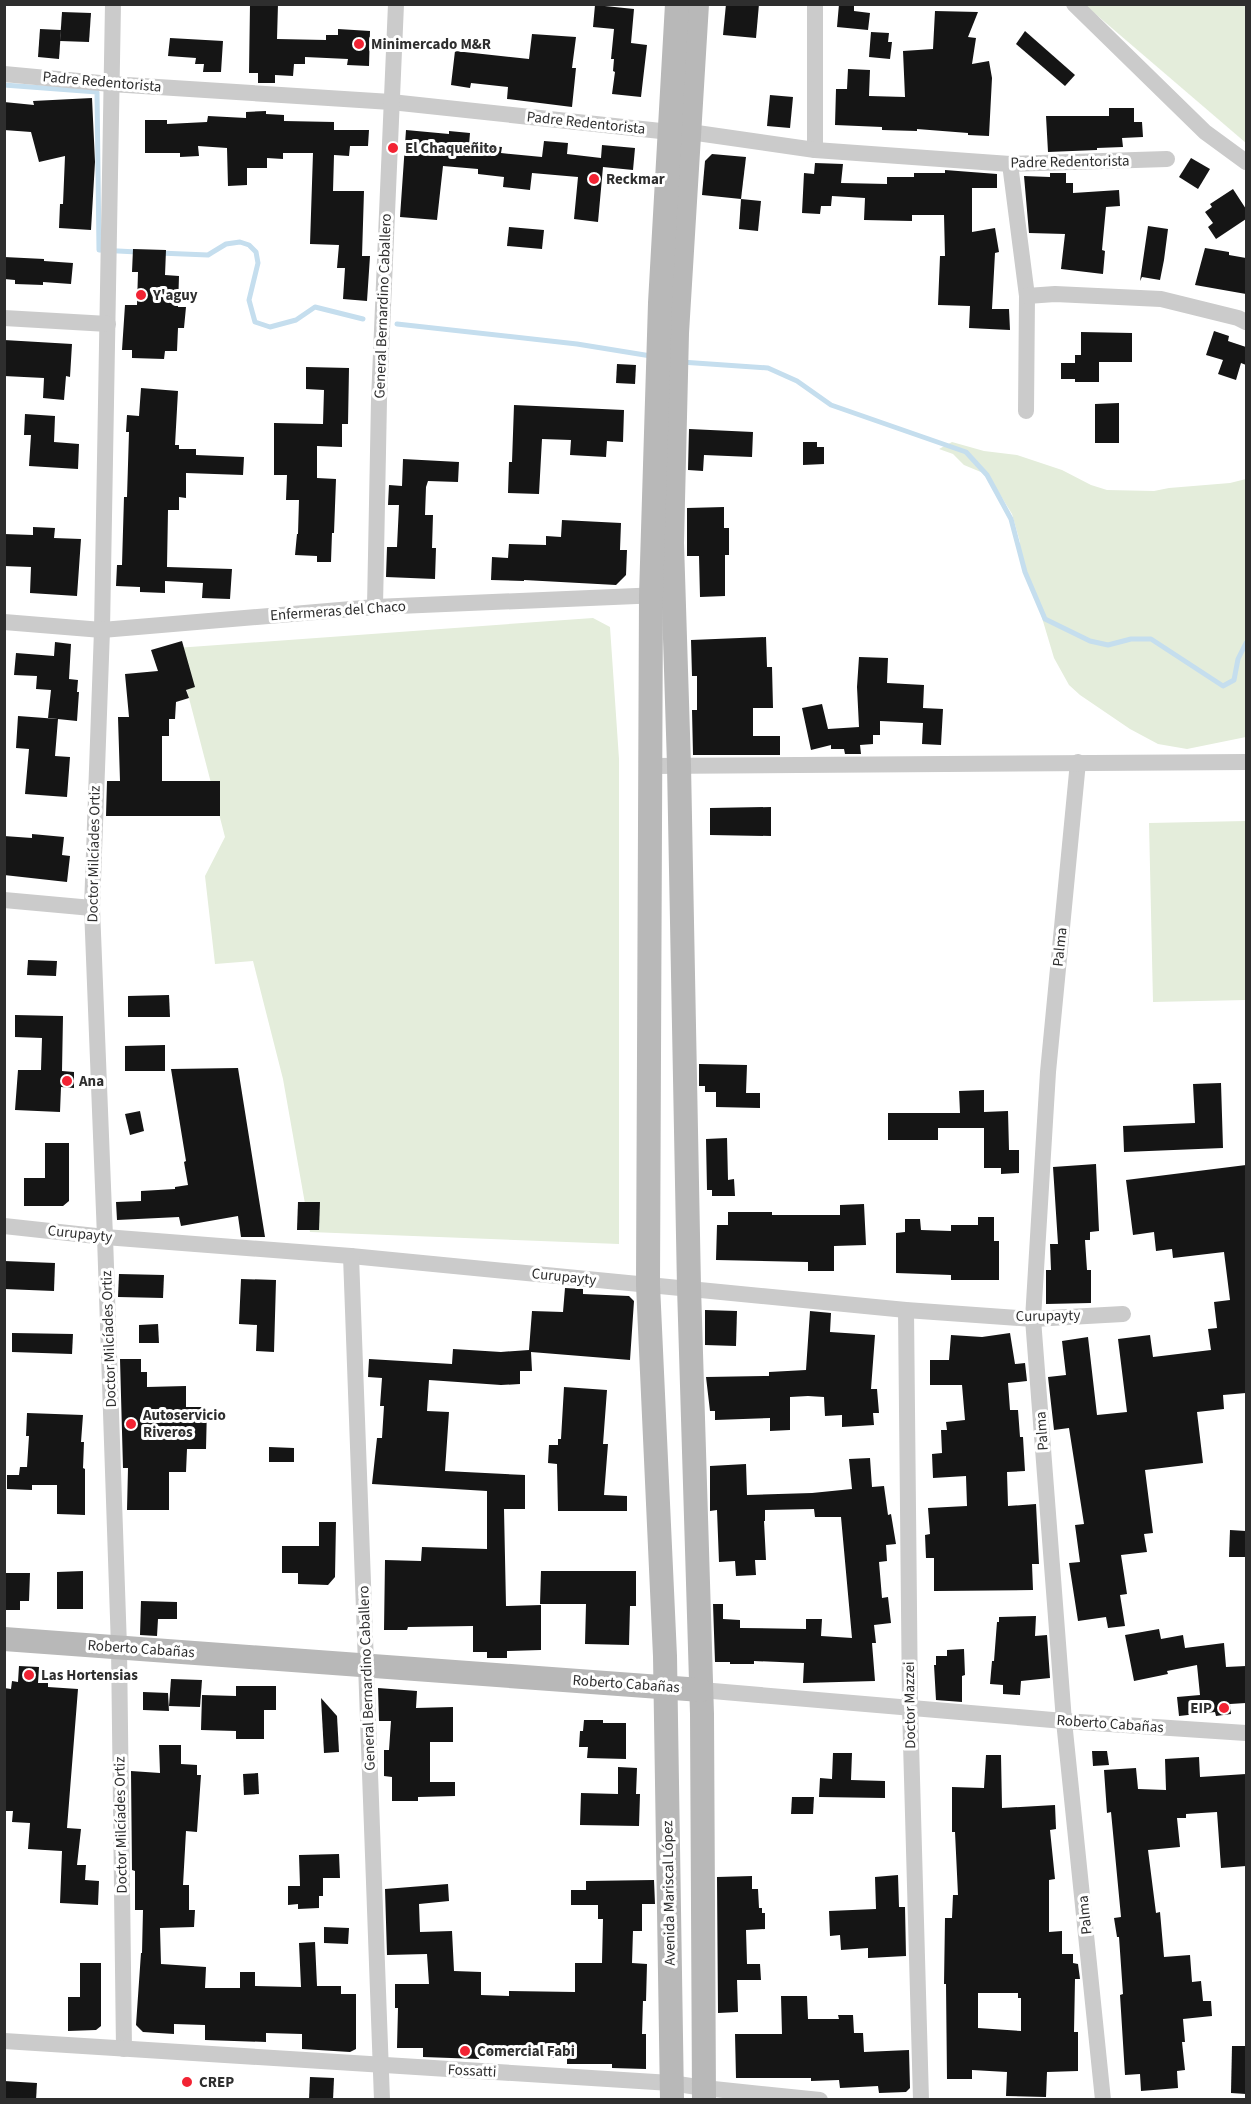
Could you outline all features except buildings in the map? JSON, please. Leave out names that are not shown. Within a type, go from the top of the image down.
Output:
[{"type":"main road","points":[[677,4],[680,132]]},
{"type":"main road","points":[[697,4],[680,132],[668,335],[662,595],[679,765],[689,1287],[701,1690],[704,2094]]},
{"type":"main road","name":"Avenida Mariscal López","points":[[662,595],[651,766],[648,1286],[666,1688],[671,2091]]},
{"type":"main road","name":"Roberto Cabañas","points":[[4,1639],[701,1690]]},
{"type":"street","name":"Doctor Milcíades Ortiz","points":[[113,4],[102,630],[92,908],[119,1647],[124,2049]]},
{"type":"street","name":"General Bernardino Caballero","points":[[375,607],[380,400],[396,4]]},
{"type":"street","points":[[815,4],[815,150]]},
{"type":"street","points":[[1074,4],[1205,132],[1246,162]]},
{"type":"street","name":"Padre Redentorista","points":[[4,74],[111,84],[391,102],[680,132],[815,150],[1010,164],[1167,159]]},
{"type":"street","points":[[1010,164],[1027,296],[1026,411]]},
{"type":"street","points":[[1027,296],[1055,294],[1161,299],[1246,322]]},
{"type":"street","points":[[4,318],[108,324]]},
{"type":"street","name":"Enfermeras del Chaco","points":[[4,622],[102,630],[375,607],[662,595]]},
{"type":"street","name":"Palma","points":[[1078,762],[1048,1072],[1033,1319],[1065,1721],[1104,2100]]},
{"type":"street","points":[[651,766],[1246,762]]},
{"type":"street","points":[[4,900],[92,908]]},
{"type":"street","name":"Curupayty","points":[[4,1226],[105,1237],[351,1256],[648,1286],[689,1287],[906,1310],[1033,1319],[1123,1314]]},
{"type":"street","name":"General Bernardino Caballero","points":[[351,1256],[382,2100]]},
{"type":"street","name":"Doctor Mazzei","points":[[906,1310],[910,1707],[921,2100]]},
{"type":"street","name":"Roberto Cabañas","points":[[701,1690],[1065,1721],[1246,1733]]},
{"type":"street","name":"Fossatti","points":[[4,2041],[382,2066],[704,2094],[820,2100]]},
{"type":"green space","points":[[1085,5],[1246,5],[1246,143]]},
{"type":"green space","points":[[952,442],[984,451],[1017,455],[1062,470],[1091,485],[1107,490],[1154,491],[1230,483],[1246,479],[1246,737],[1187,749],[1158,744],[1130,729],[1069,685],[1054,658],[1037,601],[1024,573],[1020,557],[1020,542],[1012,514],[988,475],[964,465],[953,454],[939,449]]},
{"type":"green space","points":[[593,618],[610,627],[619,759],[619,1244],[310,1232],[283,1079],[253,961],[215,964],[205,876],[225,837],[176,648]]},
{"type":"green space","points":[[1246,821],[1246,1000],[1153,1002],[1149,823]]},
{"type":"waterway","points":[[4,85],[97,92],[99,250],[137,252]]},
{"type":"waterway","points":[[159,253],[208,255],[226,244],[240,242],[249,245],[256,252],[258,263],[249,300],[255,322],[270,327],[296,320],[315,307],[363,319]]},
{"type":"waterway","points":[[397,324],[577,344],[651,356]]},
{"type":"waterway","points":[[681,362],[768,368],[797,381],[831,405],[966,452],[987,475],[1011,519],[1025,572],[1045,619],[1090,641],[1108,645],[1131,639],[1151,639],[1223,686],[1234,680],[1238,659],[1246,643]]},
{"type":"place","name":"Minimercado M&R","points":[[359,44]]},
{"type":"place","name":"El Chaqueñito","points":[[393,148]]},
{"type":"place","name":"Reckmar","points":[[594,179]]},
{"type":"place","name":"Y'aguy","points":[[141,295]]},
{"type":"place","name":"Ana","points":[[67,1081]]},
{"type":"place","name":"Autoservicio Riveros","points":[[131,1424]]},
{"type":"place","name":"Las Hortensias","points":[[29,1675]]},
{"type":"place","name":"EIP","points":[[1224,1708]]},
{"type":"place","name":"Comercial Fabi","points":[[465,2051]]},
{"type":"place","name":"CREP","points":[[187,2082]]}]
